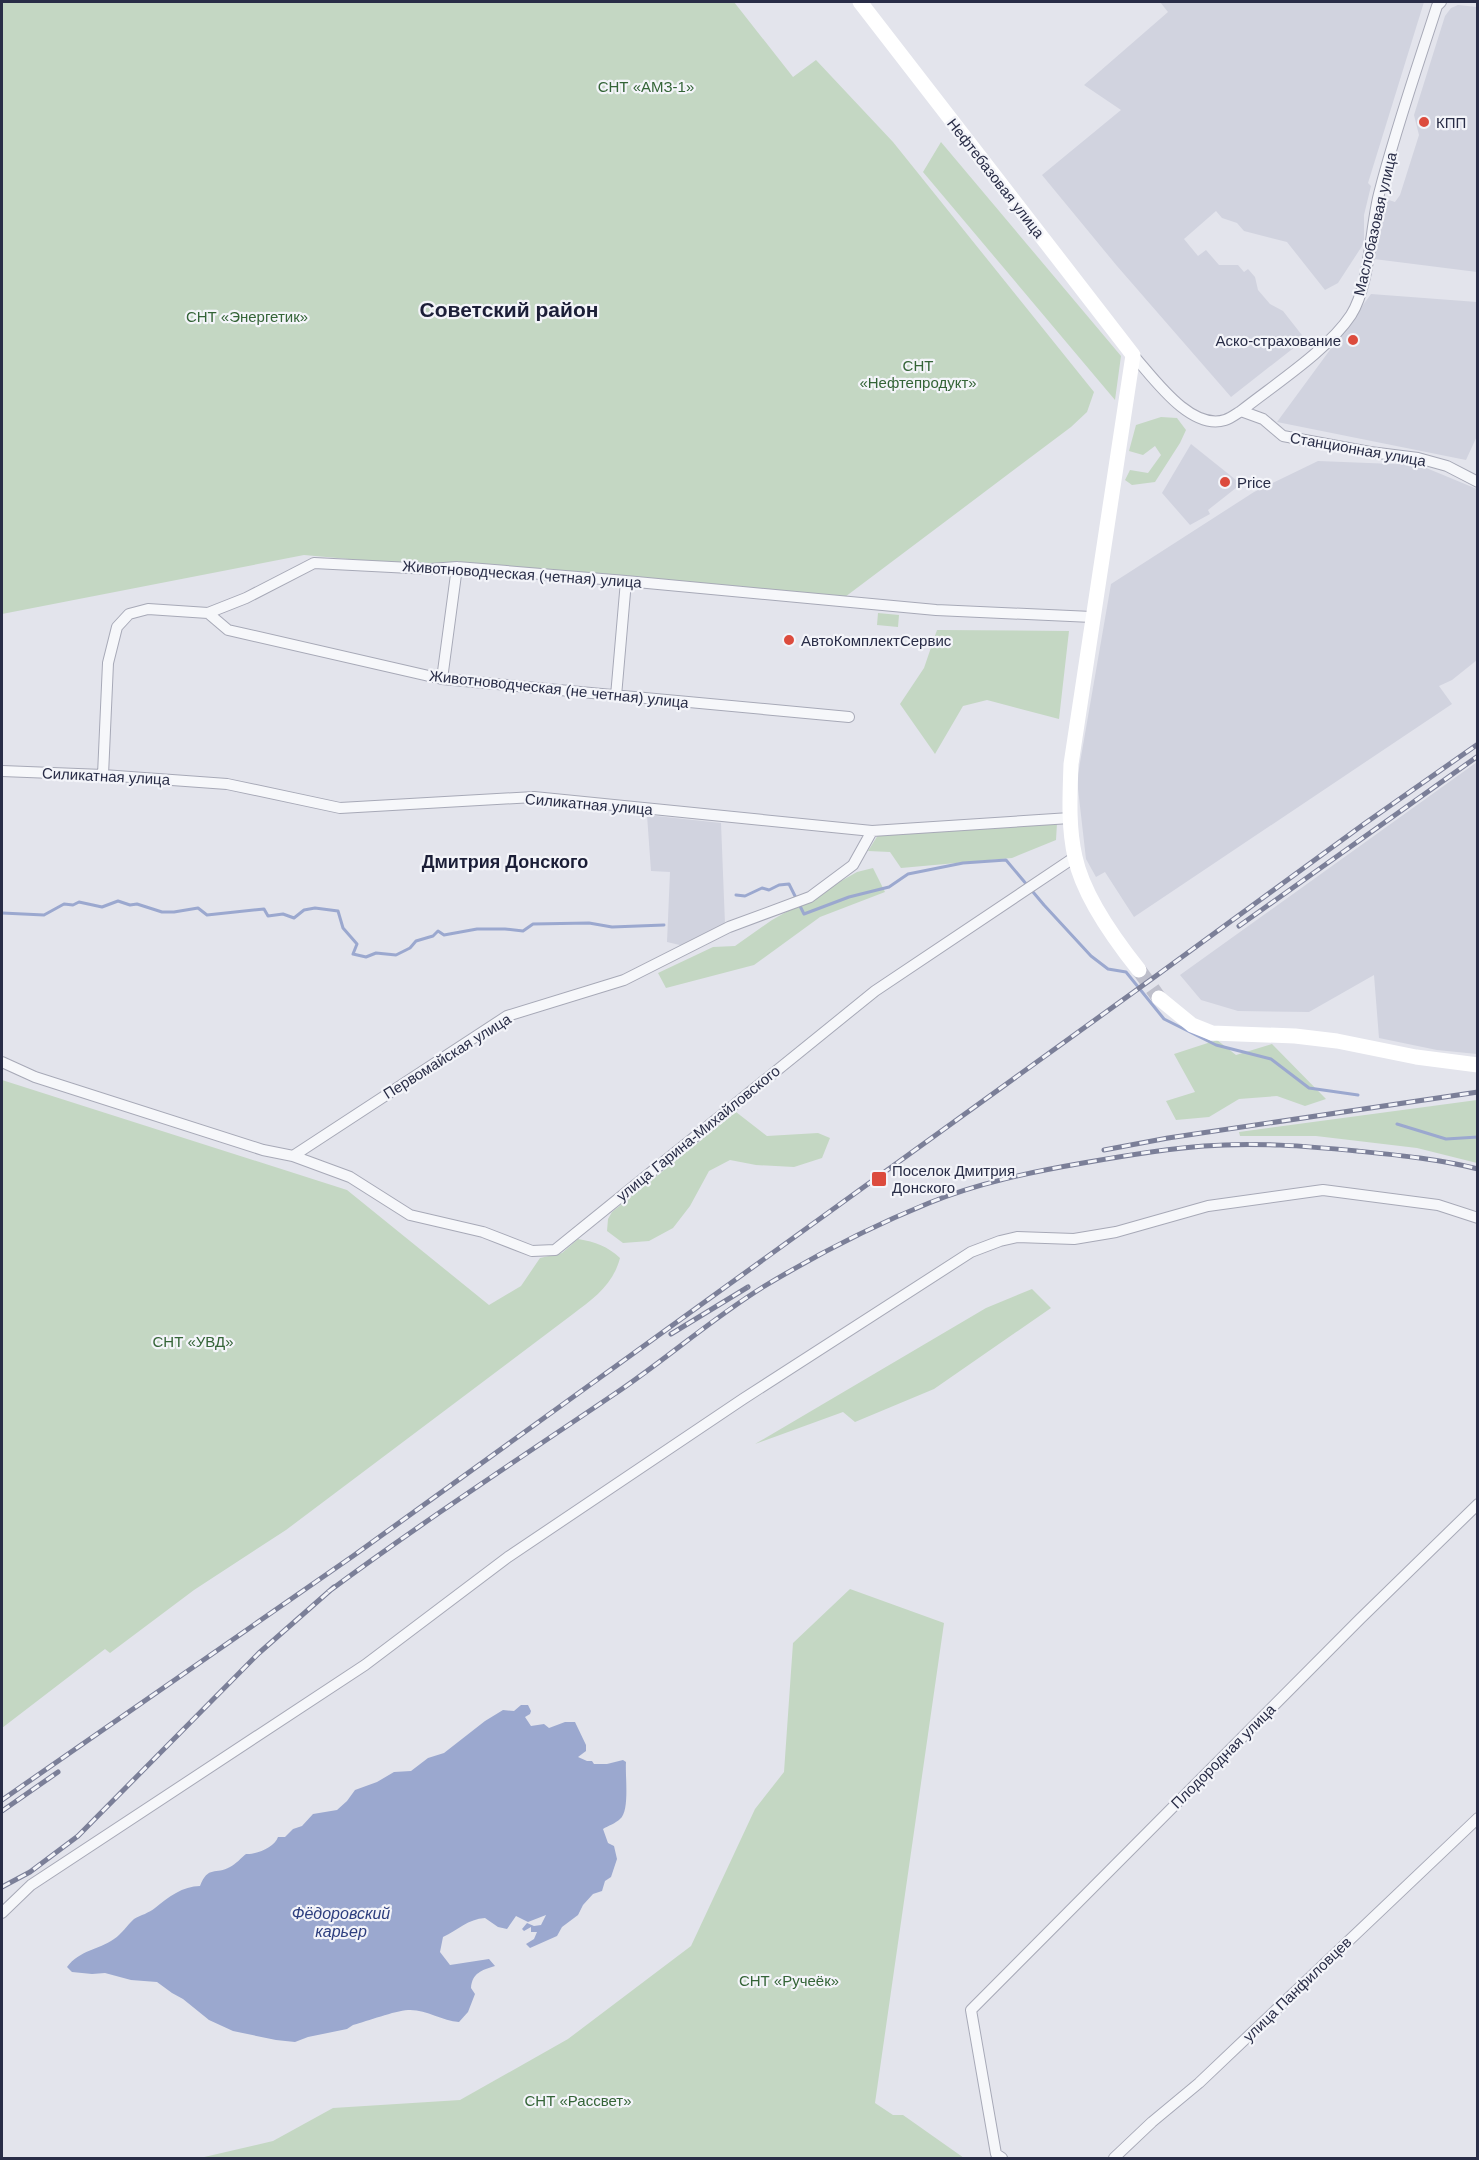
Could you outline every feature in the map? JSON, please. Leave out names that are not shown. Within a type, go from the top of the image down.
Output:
[{"type":"street","name":"Нефтебазовая улица","points":[[860,2],[1133,355]]},
{"type":"street","name":"Маслобазовая улица","points":[[1133,355],[1170,397],[1193,415],[1219,421],[1228,419],[1241,411],[1319,349],[1345,324],[1361,293],[1378,197],[1437,6],[1441,2]]},
{"type":"street","points":[[1133,355],[1071,764],[1070,818],[1075,857],[1087,889],[1103,918],[1139,970]]},
{"type":"street","name":"Станционная улица","points":[[1241,411],[1263,419],[1283,436],[1418,458],[1447,466],[1478,482]]},
{"type":"street","name":"Животноводческая (четная) улица","points":[[103,775],[108,663],[117,627],[129,614],[148,609],[208,613],[246,598],[314,563],[457,567],[936,610],[1092,617]]},
{"type":"street","points":[[442,679],[457,567]]},
{"type":"street","points":[[616,696],[626,581]]},
{"type":"street","name":"Животноводческая (не четная) улица","points":[[208,613],[228,630],[442,679],[849,717]]},
{"type":"street","name":"Силикатная улица","points":[[2,771],[103,775],[227,784],[340,808],[534,797],[872,831],[1070,818]]},
{"type":"street","name":"Первомайская улица","points":[[293,1156],[507,1016],[624,980],[729,927],[810,897],[853,865],[872,831]]},
{"type":"street","name":"улица Гарина-Михайловского","points":[[293,1156],[350,1177],[410,1215],[483,1232],[532,1251],[555,1250],[875,991],[1075,857]]},
{"type":"street","points":[[1159,998],[1192,1025],[1212,1033],[1295,1036],[1337,1041],[1416,1057],[1478,1065]]},
{"type":"street","points":[[2,1062],[35,1077],[263,1150],[293,1156]]},
{"type":"street","points":[[2,1913],[31,1885],[365,1665],[508,1557],[743,1399],[970,1252],[1017,1237],[1074,1239],[1116,1232],[1208,1206],[1323,1190],[1438,1205],[1478,1218]]},
{"type":"street","name":"Плодородная улица","points":[[1002,2158],[996,2154],[971,2010],[1360,1619],[1478,1504]]},
{"type":"street","name":"улица Панфиловцев","points":[[1114,2158],[1152,2122],[1199,2083],[1478,1818]]},
{"type":"shaded area","points":[[1160,2],[1424,2],[1368,183],[1371,186],[1364,215],[1364,243],[1338,283],[1325,290],[1287,242],[1244,231],[1237,223],[1222,218],[1216,211],[1184,239],[1198,256],[1206,250],[1219,265],[1238,265],[1244,272],[1248,269],[1255,277],[1258,290],[1270,304],[1283,311],[1305,339],[1231,397],[1117,266],[1042,175],[1121,110],[1084,85],[1168,12]]},
{"type":"shaded area","points":[[1458,5],[1477,7],[1477,272],[1374,259],[1386,199],[1395,202],[1400,195],[1419,135],[1414,115],[1445,16],[1451,8]]},
{"type":"shaded area","points":[[1371,294],[1477,302],[1477,436],[1466,460],[1277,422]]},
{"type":"shaded area","points":[[1191,444],[1241,484],[1208,510],[1210,514],[1190,525],[1162,493]]},
{"type":"shaded area","points":[[1318,461],[1419,465],[1477,489],[1477,660],[1452,680],[1439,686],[1452,704],[1134,917],[1105,872],[1096,877],[1086,859],[1077,780],[1111,584],[1254,492]]},
{"type":"shaded area","points":[[1477,762],[1477,1054],[1437,1050],[1379,1038],[1374,975],[1309,1012],[1238,1011],[1201,1000],[1180,975]]},
{"type":"shaded area","points":[[647,815],[721,823],[725,924],[684,946],[667,942],[670,872],[651,871]]},
{"type":"green space","name":"СНТ «Энергетик»","points":[[2,2],[734,2],[793,77],[816,60],[893,142],[1094,392],[1087,412],[1071,427],[837,603],[304,555],[2,614]]},
{"type":"green space","points":[[941,142],[1121,356],[1115,400],[923,172]]},
{"type":"green space","points":[[1161,417],[1177,418],[1186,430],[1155,482],[1132,485],[1125,480],[1130,470],[1148,473],[1161,455],[1155,446],[1143,455],[1129,451],[1136,425]]},
{"type":"green space","points":[[878,613],[899,615],[898,627],[877,625]]},
{"type":"green space","points":[[937,630],[1069,631],[1059,719],[987,700],[963,706],[935,754],[900,704],[924,668]]},
{"type":"green space","points":[[1057,823],[1056,840],[1012,858],[901,868],[890,852],[868,851],[878,835]]},
{"type":"green space","points":[[873,868],[885,892],[820,917],[754,965],[666,988],[658,973],[713,947],[735,946],[772,920],[857,872]]},
{"type":"green space","points":[[1217,1040],[1236,1055],[1272,1044],[1326,1099],[1305,1106],[1277,1096],[1239,1099],[1209,1117],[1176,1120],[1166,1101],[1195,1092],[1174,1054]]},
{"type":"green space","name":"СНТ «УВД»","points":[[2,1080],[347,1190],[489,1305],[521,1286],[540,1258],[562,1253],[578,1239],[601,1245],[620,1258],[608,1283],[581,1308],[286,1530],[194,1590],[110,1653],[105,1649],[2,1728]]},
{"type":"green space","points":[[1477,1100],[1477,1163],[1417,1148],[1316,1136],[1240,1136],[1239,1132]]},
{"type":"green space","points":[[736,1112],[767,1136],[818,1133],[830,1138],[822,1158],[794,1167],[756,1165],[730,1160],[709,1171],[690,1206],[673,1228],[649,1241],[623,1243],[607,1231],[608,1219],[612,1212]]},
{"type":"green space","points":[[1032,1289],[1051,1308],[934,1389],[855,1422],[843,1412],[755,1444],[986,1308]]},
{"type":"green space","name":"СНТ «Ручеёк»","points":[[850,1589],[944,1623],[875,2103],[893,2115],[903,2115],[964,2158],[200,2158],[273,2141],[333,2108],[460,2100],[568,2039],[691,1946],[755,1809],[784,1772],[793,1643]]},
{"type":"water","name":"Фёдоровский карьер","points":[[521,1705],[528,1705],[531,1711],[525,1717],[531,1726],[544,1724],[549,1728],[565,1722],[575,1722],[586,1745],[586,1751],[578,1757],[592,1761],[594,1764],[623,1760],[626,1762],[626,1801],[623,1815],[603,1829],[608,1843],[614,1846],[617,1859],[611,1877],[605,1881],[602,1891],[593,1894],[578,1915],[562,1927],[557,1936],[530,1948],[526,1944],[534,1939],[537,1932],[531,1932],[531,1927],[524,1931],[522,1929],[527,1923],[534,1926],[541,1925],[546,1915],[528,1922],[516,1916],[507,1929],[498,1927],[485,1918],[479,1919],[443,1937],[440,1952],[450,1965],[489,1959],[495,1966],[482,1971],[473,1979],[471,1988],[475,1994],[468,2012],[459,2022],[421,2011],[408,2010],[295,2042],[276,2040],[233,2031],[209,2020],[157,1982],[131,1980],[105,1973],[72,1972],[67,1967],[78,1957],[120,1935],[134,1919],[153,1910],[170,1896],[194,1886],[200,1886],[209,1873],[225,1869],[246,1854],[260,1852],[269,1847],[278,1837],[285,1837],[293,1829],[302,1826],[313,1814],[337,1810],[355,1790],[377,1782],[394,1772],[411,1771],[428,1758],[444,1753],[503,1710],[514,1711]]},
{"type":"waterway","points":[[736,895],[745,896],[762,888],[769,890],[779,885],[789,884],[804,914],[849,897],[889,887],[908,874],[963,863],[1006,860],[1091,956],[1108,969],[1126,972],[1164,1019],[1216,1045],[1271,1059],[1309,1088],[1358,1095]]},
{"type":"waterway","points":[[2,913],[44,915],[64,904],[73,905],[79,902],[102,907],[118,901],[162,912],[198,908],[207,915],[264,909],[268,916],[283,914],[294,918],[304,910],[315,908],[338,911],[343,928],[357,944],[353,954],[366,957],[376,953],[396,955],[410,948],[416,941],[433,936],[438,931],[444,935],[477,929],[523,931],[533,924],[589,923],[612,927],[664,925]]},
{"type":"waterway","points":[[1397,1124],[1446,1139],[1478,1137]]},
{"type":"tunnel","points":[[1139,970],[1159,998]]},
{"type":"railway","points":[[2,1800],[353,1556],[1364,824],[1478,744]]},
{"type":"railway","points":[[1239,926],[1478,756]]},
{"type":"railway","points":[[1104,1150],[1168,1138],[1478,1092]]},
{"type":"railway","points":[[328,1592],[434,1516],[632,1382],[724,1313],[763,1287],[865,1231],[948,1196],[1005,1179],[1063,1166],[1189,1147],[1242,1144],[1338,1149],[1418,1158],[1478,1169]]},
{"type":"railway","points":[[671,1334],[748,1287]]},
{"type":"railway","points":[[2,1887],[30,1872],[78,1836],[259,1653],[334,1587]]},
{"type":"railway","points":[[2,1811],[58,1772]]},
{"type":"place","name":"КПП","points":[[1424,122]]},
{"type":"place","name":"Аско-страхование","points":[[1353,340]]},
{"type":"place","name":"Price","points":[[1225,482]]},
{"type":"place","name":"АвтоКомплектСервис","points":[[789,640]]},
{"type":"place","name":"Поселок Дмитрия Донского","points":[[879,1179]]},
{"type":"district","name":"Советский район","points":[[509,309]]},
{"type":"district","name":"Дмитрия Донского","points":[[505,862]]},
{"type":"park label","name":"СНТ «АМЗ-1»","points":[[646,86]]},
{"type":"park label","name":"СНТ «Нефтепродукт»","points":[[918,374]]},
{"type":"park label","name":"СНТ «Рассвет»","points":[[578,2100]]}]
